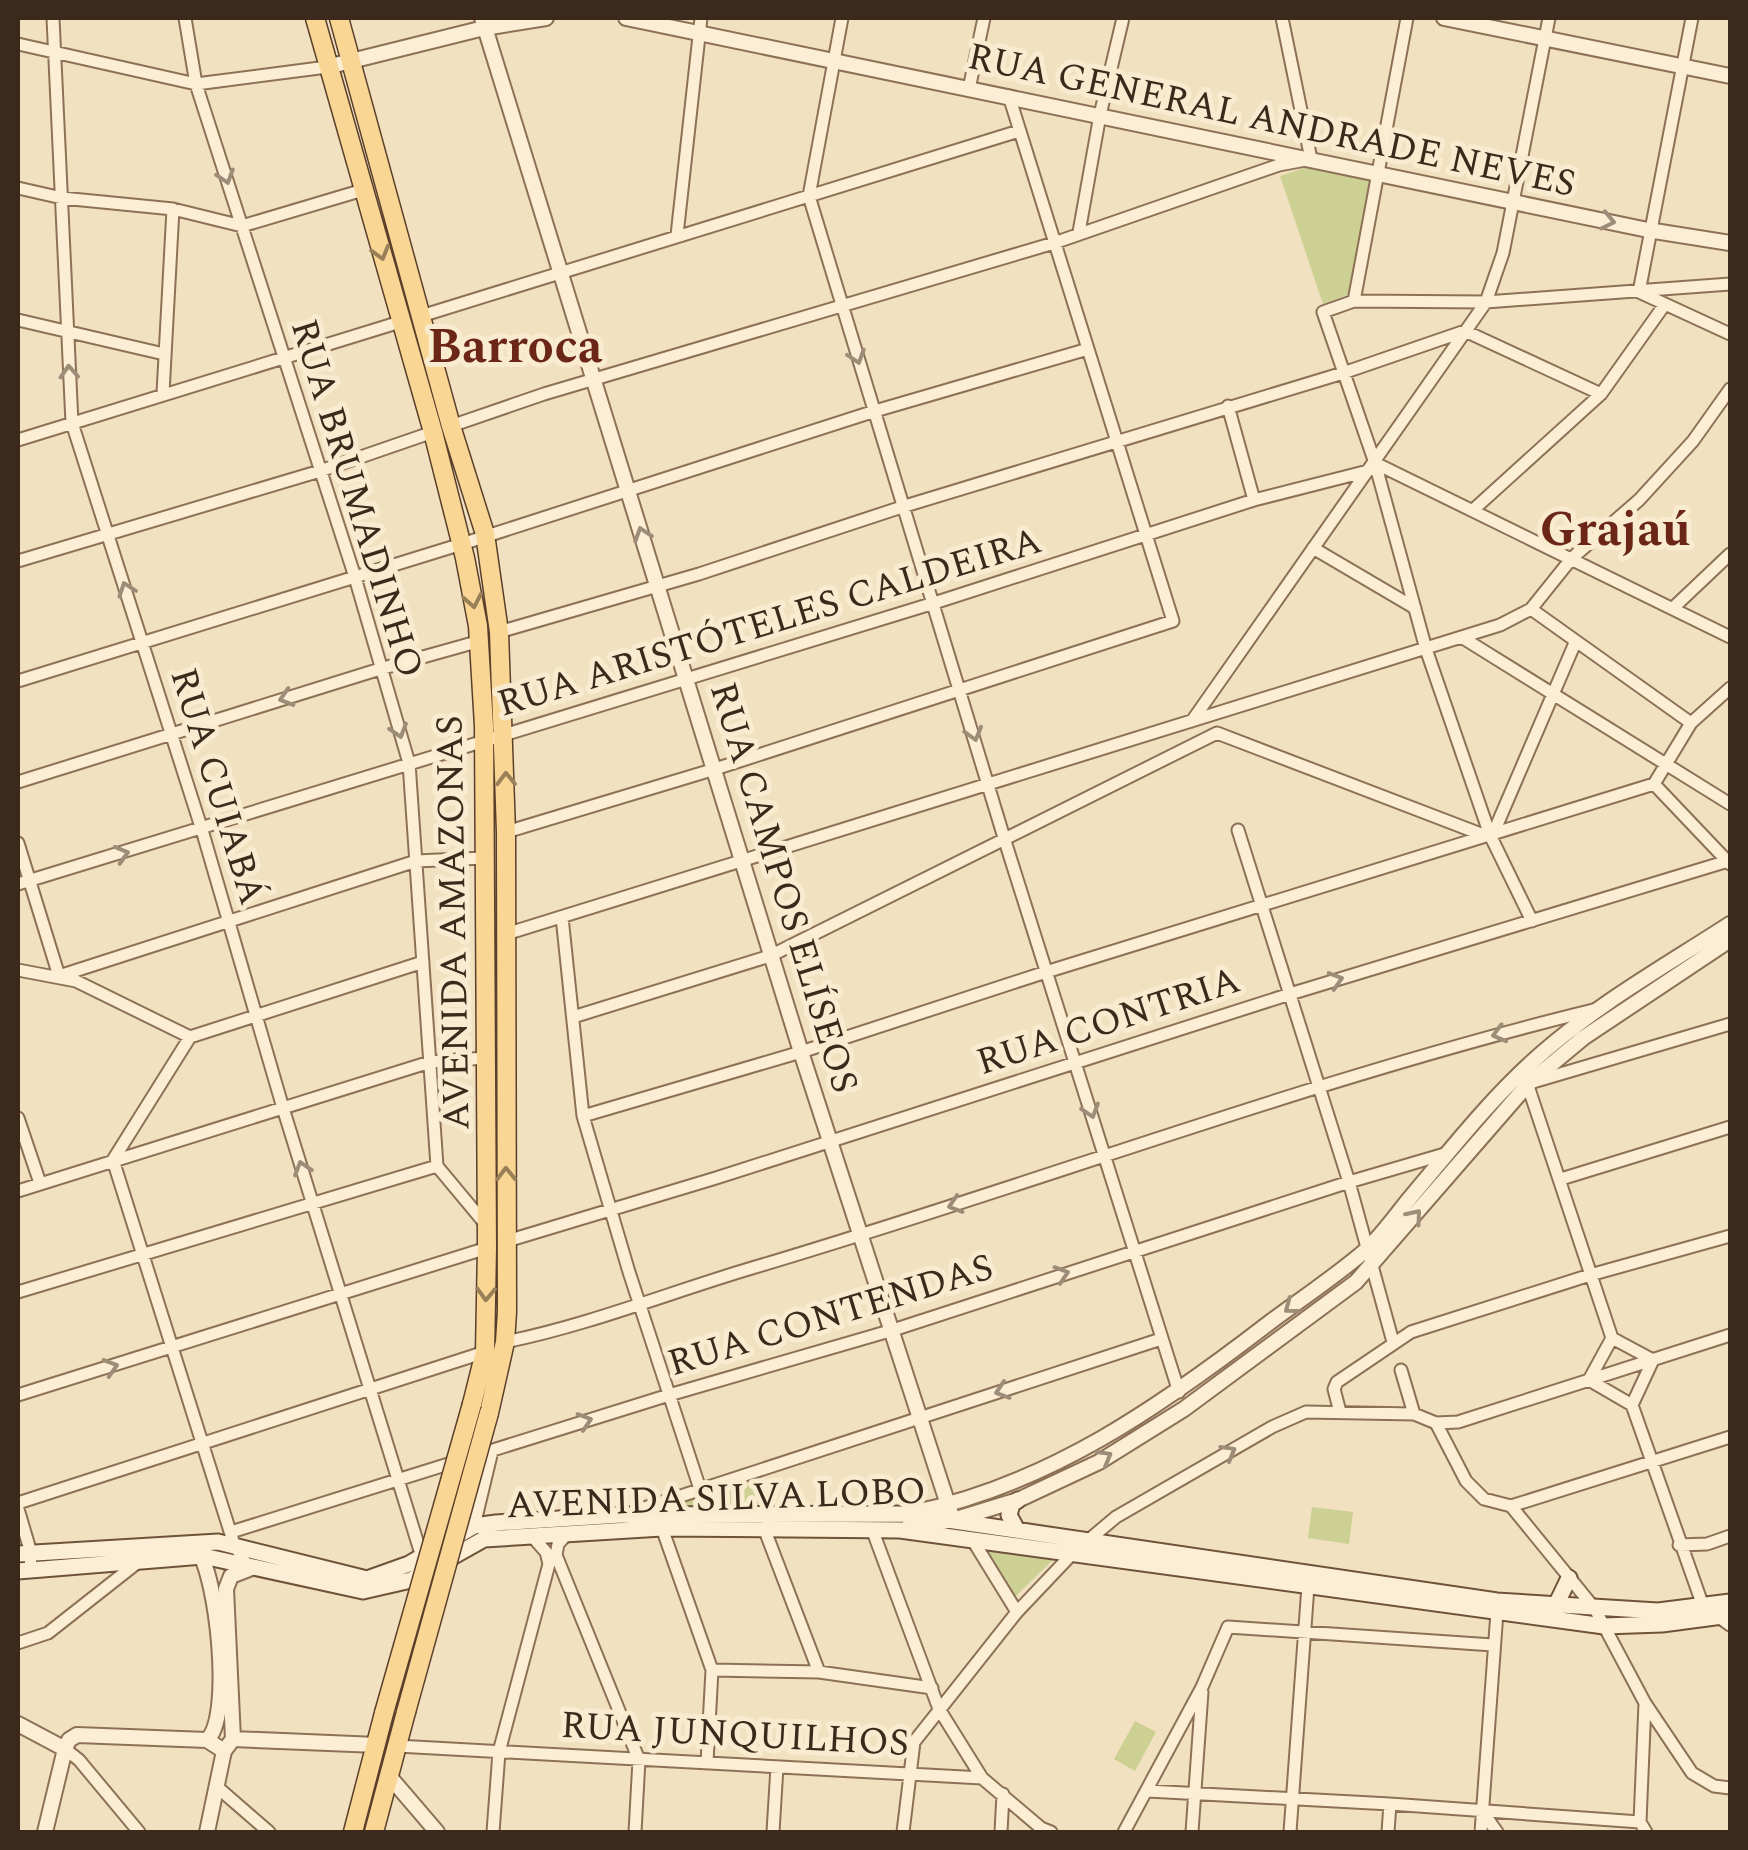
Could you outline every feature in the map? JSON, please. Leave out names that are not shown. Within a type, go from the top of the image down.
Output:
[{"type":"main road","name":"AVENIDA AMAZONAS","points":[[315,18],[433,432],[480,642],[484,742],[487,1248],[480,1408],[374,1832]]},
{"type":"main road","name":"AVENIDA AMAZONAS","points":[[339,18],[484,534],[499,632],[506,832],[506,1342],[480,1408],[384,1713],[353,1832]]},
{"type":"main road","points":[[1017,1530],[1009,1515],[1012,1504],[1018,1500]]},
{"type":"main road","points":[[951,1512],[996,1527],[1497,1601],[1658,1611],[1730,1602]]},
{"type":"main road","name":"AVENIDA SILVA LOBO","points":[[24,1554],[232,1538],[367,1579],[422,1557],[474,1526],[621,1516],[764,1528],[872,1529],[951,1512]]},
{"type":"main road","name":"AVENIDA SILVA LOBO","points":[[24,1571],[121,1571],[136,1563],[203,1556],[348,1589],[380,1590],[411,1580],[484,1538],[664,1521],[903,1522]]},
{"type":"main road","points":[[903,1522],[972,1540],[1604,1626],[1726,1620]]},
{"type":"main road","points":[[972,1540],[996,1527]]},
{"type":"main road","points":[[1556,1605],[1569,1578]]},
{"type":"street","name":"RUA CUIABÁ","points":[[52,18],[72,423],[202,830],[422,1557]]},
{"type":"street","name":"RUA BRUMADINHO","points":[[185,18],[196,84],[354,574],[409,763],[437,1166]]},
{"type":"street","points":[[18,44],[196,84],[328,67],[483,23],[546,18]]},
{"type":"street","name":"RUA GENERAL ANDRADE NEVES","points":[[626,18],[1648,230],[1730,243]]},
{"type":"street","points":[[677,235],[702,18]]},
{"type":"street","points":[[842,18],[809,196],[1179,1392]]},
{"type":"street","points":[[968,88],[984,18]]},
{"type":"street","points":[[1079,232],[1123,18]]},
{"type":"street","points":[[452,426],[544,394],[1054,242],[1274,167],[1311,159],[1282,18]]},
{"type":"street","points":[[1354,301],[1406,18]]},
{"type":"street","points":[[1444,18],[1730,76]]},
{"type":"street","points":[[1192,721],[1486,302],[1496,278],[1514,202],[1549,18]]},
{"type":"street","points":[[1638,292],[1692,18]]},
{"type":"street","name":"RUA CAMPOS ELÍSEOS","points":[[483,23],[716,769],[800,1052],[951,1512]]},
{"type":"street","points":[[506,832],[716,769],[1172,621],[1009,96]]},
{"type":"street","points":[[421,316],[1019,131]]},
{"type":"street","points":[[18,188],[62,198],[173,209],[242,226],[363,190]]},
{"type":"street","points":[[163,394],[173,209]]},
{"type":"street","points":[[1532,922],[1490,835],[1426,649],[1323,312],[1354,301],[1486,302],[1730,284]]},
{"type":"street","points":[[1638,292],[1730,334]]},
{"type":"street","points":[[1473,510],[1601,394],[1665,304]]},
{"type":"street","points":[[18,320],[164,354]]},
{"type":"street","points":[[18,440],[400,322]]},
{"type":"street","points":[[499,632],[1343,373],[1465,331],[1601,394]]},
{"type":"street","points":[[18,680],[628,492],[874,411],[1088,349]]},
{"type":"street","points":[[506,934],[1500,625],[1531,609],[1572,558],[1639,500],[1693,441],[1730,389]]},
{"type":"street","points":[[1228,406],[1254,500]]},
{"type":"street","points":[[18,561],[433,432]]},
{"type":"street","points":[[1372,467],[1473,510],[1730,636]]},
{"type":"street","name":"RUA ARISTÓTELES CALDEIRA","points":[[23,883],[934,603],[1254,500],[1372,467]]},
{"type":"street","points":[[1313,548],[1415,608]]},
{"type":"street","points":[[1673,608],[1730,554]]},
{"type":"street","points":[[1531,609],[1691,724]]},
{"type":"street","points":[[1463,638],[1730,804]]},
{"type":"street","points":[[18,782],[380,668],[480,642]]},
{"type":"street","points":[[1490,835],[1575,643]]},
{"type":"street","points":[[583,1116],[800,1052],[1654,784],[1691,724],[1730,688]]},
{"type":"street","points":[[573,1017],[770,956],[1217,733],[1490,835]]},
{"type":"street","points":[[1654,784],[1729,862]]},
{"type":"street","points":[[1238,830],[1374,1264],[1393,1342]]},
{"type":"street","points":[[18,843],[23,883],[59,976]]},
{"type":"street","points":[[59,976],[416,861],[484,858]]},
{"type":"street","name":"RUA CONTRIA","points":[[507,1241],[1290,994],[1729,862]]},
{"type":"street","points":[[562,917],[583,1116],[638,1303],[701,1492]]},
{"type":"street","name":"AVENIDA SILVA LOBO","points":[[951,1512],[1072,1456],[1179,1392],[1368,1248],[1448,1153],[1593,1010],[1730,924]]},
{"type":"street","name":"AVENIDA SILVA LOBO","points":[[951,1512],[1018,1500],[1098,1462],[1184,1409],[1356,1282],[1525,1077],[1730,940]]},
{"type":"street","points":[[113,1160],[190,1036],[422,962]]},
{"type":"street","points":[[18,970],[76,981],[190,1036]]},
{"type":"street","points":[[506,1342],[859,1237],[1443,1050],[1593,1010]]},
{"type":"street","points":[[1653,1360],[1612,1338],[1525,1077],[1730,1024]]},
{"type":"street","points":[[18,1191],[430,1062],[485,1058]]},
{"type":"street","points":[[18,1118],[40,1183]]},
{"type":"street","points":[[1561,1179],[1730,1127]]},
{"type":"street","name":"RUA CONTENDAS","points":[[232,1538],[399,1480],[893,1330],[1448,1153]]},
{"type":"street","points":[[113,1160],[232,1538],[252,1565],[227,1582],[228,1745],[206,1832]]},
{"type":"street","points":[[18,1292],[437,1166],[487,1226]]},
{"type":"street","points":[[1340,1412],[1334,1396],[1337,1382],[1411,1332],[1730,1236]]},
{"type":"street","points":[[18,1395],[487,1248]]},
{"type":"street","points":[[904,1832],[914,1742],[1017,1612],[1072,1554],[1116,1517],[1306,1412],[1414,1414],[1436,1423],[1458,1422],[1730,1336]]},
{"type":"street","points":[[1589,1380],[1612,1338]]},
{"type":"street","points":[[621,1516],[1161,1339]]},
{"type":"street","points":[[24,1571],[18,1506],[484,1352]]},
{"type":"street","points":[[1632,1405],[1653,1360]]},
{"type":"street","points":[[1401,1370],[1414,1414]]},
{"type":"street","points":[[1589,1380],[1632,1405],[1703,1606],[1726,1620]]},
{"type":"street","points":[[1436,1423],[1466,1481],[1484,1499],[1511,1506],[1730,1436]]},
{"type":"street","points":[[474,1526],[492,1452]]},
{"type":"street","points":[[1511,1506],[1595,1609],[1645,1702],[1692,1773],[1714,1786],[1730,1788]]},
{"type":"street","points":[[664,1521],[712,1670],[706,1762]]},
{"type":"street","points":[[764,1528],[819,1672]]},
{"type":"street","points":[[872,1529],[939,1708],[982,1778],[1041,1828],[1051,1832]]},
{"type":"street","points":[[568,1533],[558,1544],[556,1554],[639,1760],[635,1832]]},
{"type":"street","points":[[493,1832],[500,1752],[549,1564],[546,1552],[531,1535]]},
{"type":"street","points":[[1680,1545],[1707,1544],[1730,1536]]},
{"type":"street","points":[[972,1540],[1017,1612]]},
{"type":"street","points":[[192,1542],[209,1570],[220,1662],[219,1717],[217,1729],[208,1740]]},
{"type":"street","points":[[18,1643],[48,1633],[121,1571]]},
{"type":"street","points":[[545,1580],[566,1581]]},
{"type":"street","points":[[1290,1832],[1308,1586]]},
{"type":"street","points":[[1481,1832],[1497,1612]]},
{"type":"street","points":[[220,1662],[230,1614]]},
{"type":"street","points":[[1124,1832],[1202,1688],[1228,1626],[1493,1645]]},
{"type":"street","points":[[712,1670],[819,1672],[932,1688]]},
{"type":"street","points":[[1192,1832],[1202,1688]]},
{"type":"street","points":[[1148,1791],[1390,1804],[1643,1827],[1645,1702]]},
{"type":"street","points":[[18,1724],[79,1760],[140,1832]]},
{"type":"street","points":[[46,1832],[68,1740],[88,1734],[208,1740],[228,1745],[377,1744]]},
{"type":"street","name":"RUA JUNQUILHOS","points":[[397,1746],[982,1778]]},
{"type":"street","points":[[772,1832],[777,1766]]},
{"type":"street","points":[[389,1776],[435,1832]]},
{"type":"street","points":[[216,1786],[268,1832]]},
{"type":"street","points":[[1001,1832],[1003,1794]]},
{"type":"street","points":[[1388,1832],[1390,1804]]},
{"type":"street","points":[[1482,1812],[1497,1832]]},
{"type":"green space","points":[[1316,164],[1371,174],[1355,292],[1323,304],[1280,176]]},
{"type":"green space","points":[[752,1479],[762,1509],[661,1509]]},
{"type":"green space","points":[[1312,1507],[1353,1512],[1349,1544],[1308,1538]]},
{"type":"green space","points":[[988,1548],[1056,1557],[1013,1599],[983,1554]]},
{"type":"green space","points":[[1135,1721],[1156,1732],[1135,1771],[1114,1759]]},
{"type":"district","name":"Barroca","points":[[515,345]]},
{"type":"district","name":"Grajaú","points":[[1615,528]]}]
